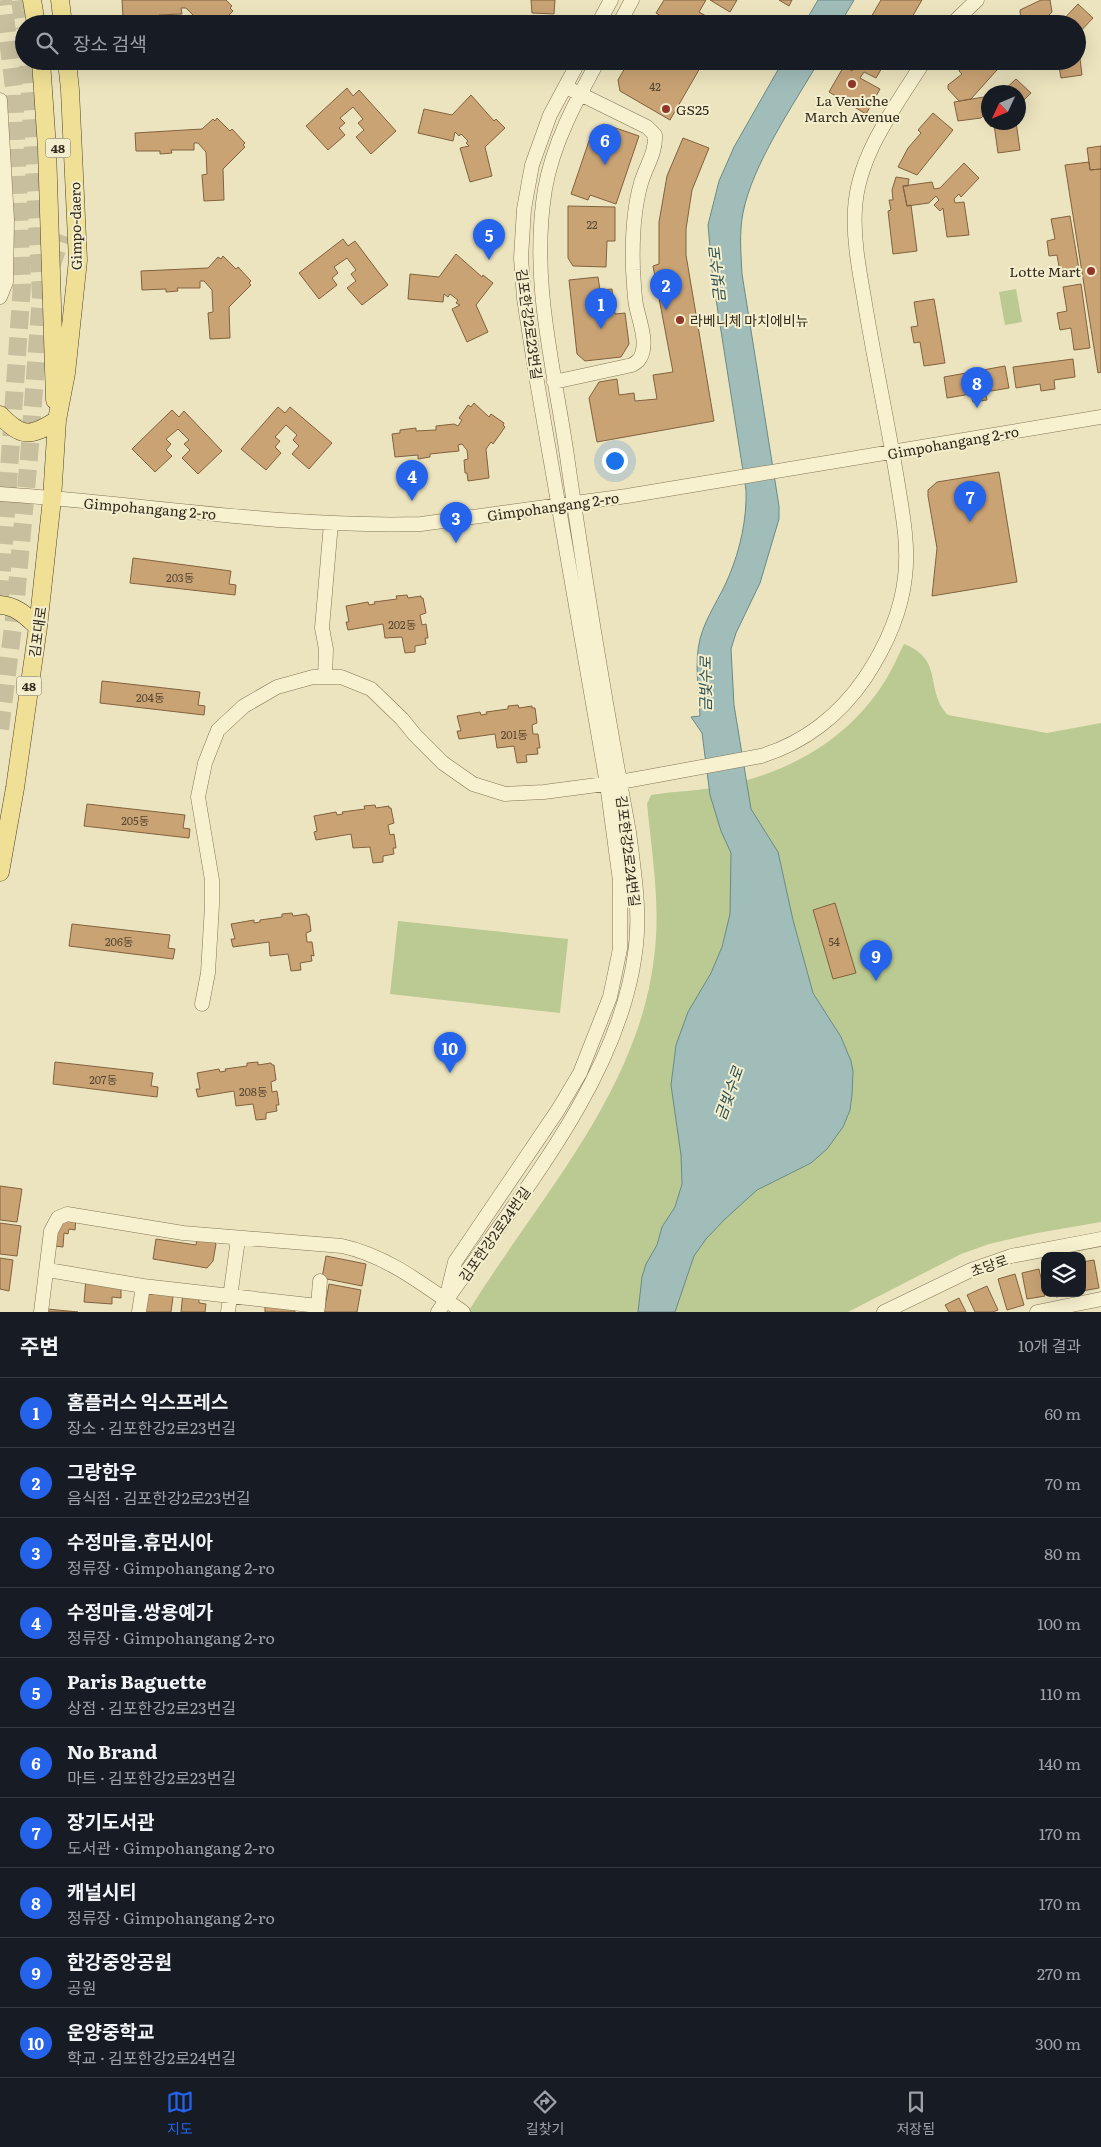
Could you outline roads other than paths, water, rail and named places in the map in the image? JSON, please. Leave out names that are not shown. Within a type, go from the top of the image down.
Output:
[{"type":"main road","points":[[32,0],[34,15]]},
{"type":"main road","points":[[43,0],[46,15]]},
{"type":"main road","points":[[60,0],[62,15]]},
{"type":"main road","points":[[0,415],[18,431],[29,432],[41,430],[57,420],[53,384],[47,148],[41,70]]},
{"type":"main road","name":"48","points":[[53,70],[62,235]]},
{"type":"main road","name":"Gimpo-daero","points":[[57,420],[66,373],[78,260],[67,70]]},
{"type":"main road","name":"김포대로","points":[[0,872],[15,788],[38,627],[52,499],[57,420]]},
{"type":"main road","points":[[0,605],[8,605],[21,610],[38,627]]},
{"type":"street","points":[[603,15],[611,0]]},
{"type":"street","points":[[624,15],[632,0]]},
{"type":"street","points":[[961,15],[977,0]]},
{"type":"street","name":"김포한강2로23번길","points":[[566,504],[524,298],[521,258],[524,209],[532,166],[550,115],[573,70]]},
{"type":"street","name":"김포한강2로23번길","points":[[566,504],[554,382],[542,302],[539,265],[540,242],[546,188],[551,166],[567,121],[593,70]]},
{"type":"street","points":[[202,1004],[208,972],[212,880],[198,797],[208,755],[218,730],[244,706],[277,687],[313,677],[325,677],[341,678],[371,689],[388,704],[443,763],[473,784],[505,794],[544,792],[613,783],[761,756],[799,741],[820,727],[858,689],[886,641],[898,609],[905,577],[906,546],[893,453],[861,280],[855,229],[855,208],[859,185],[872,148],[884,124],[918,70]]},
{"type":"street","points":[[554,382],[632,365],[638,361],[643,350],[636,302],[633,243],[635,214],[641,182],[656,146],[655,135],[647,127],[565,86]]},
{"type":"street","points":[[0,100],[7,220],[6,282],[0,297]]},
{"type":"street","name":"Gimpohangang 2-ro","points":[[0,494],[330,523],[421,524],[627,496],[1101,417]]},
{"type":"street","name":"김포한강2로24번길","points":[[442,1306],[573,1116],[605,1056],[626,999],[636,952],[636,887],[613,783],[566,504]]},
{"type":"street","points":[[325,677],[326,649],[322,628],[330,523]]},
{"type":"street","points":[[42,1312],[53,1223],[58,1218],[67,1214],[151,1229],[238,1239],[342,1246],[355,1249],[390,1263],[442,1306],[463,1312]]},
{"type":"street","points":[[228,1312],[238,1239]]},
{"type":"street","name":"초당로","points":[[892,1310],[971,1270],[1003,1259],[1101,1239]]},
{"type":"street","points":[[48,1270],[142,1286],[317,1309],[320,1281]]},
{"type":"street","points":[[139,1312],[142,1286]]},
{"type":"street","points":[[1037,1312],[1065,1309],[1101,1299]]},
{"type":"water","points":[[818,0],[854,0],[845,15],[809,15]]},
{"type":"water","name":"금빛수로","points":[[778,70],[814,70],[764,155],[748,194],[743,213],[741,243],[742,274],[779,506],[779,519],[760,583],[736,633],[731,649],[734,705],[751,809],[778,852],[793,920],[813,993],[841,1037],[851,1061],[853,1071],[852,1095],[850,1110],[843,1127],[827,1149],[811,1163],[757,1190],[706,1239],[694,1256],[675,1312],[638,1312],[642,1277],[646,1264],[657,1245],[662,1227],[675,1207],[682,1184],[681,1155],[671,1085],[676,1045],[688,1012],[711,973],[722,947],[730,914],[731,853],[721,831],[710,795],[702,733],[691,717],[700,716],[697,667],[700,639],[729,576],[736,556],[744,523],[746,501],[746,490],[713,280],[708,225],[719,181],[734,147]]},
{"type":"tunnel","points":[[0,598],[22,285],[14,88],[3,0]]},
{"type":"tunnel","points":[[20,0],[22,15]]},
{"type":"tunnel","points":[[0,729],[14,619],[41,296],[28,70]]},
{"type":"tunnel","points":[[51,267],[62,235]]},
{"type":"place","name":"La Veniche March Avenue","points":[[852,84]]},
{"type":"place","name":"GS25","points":[[666,109]]},
{"type":"place","name":"No Brand","points":[[605,165]]},
{"type":"place","name":"Paris Baguette","points":[[489,260]]},
{"type":"place","name":"Lotte Mart","points":[[1091,271]]},
{"type":"place","name":"그랑한우","points":[[666,310]]},
{"type":"place","name":"라베니체 마치에비뉴","points":[[680,320]]},
{"type":"place","name":"홈플러스 익스프레스","points":[[601,329]]},
{"type":"place","name":"캐널시티","points":[[977,408]]},
{"type":"place","name":"수정마을.쌍용예가","points":[[412,501]]},
{"type":"place","name":"장기도서관","points":[[970,522]]},
{"type":"place","name":"수정마을.휴먼시아","points":[[456,543]]},
{"type":"place","name":"한강중앙공원","points":[[876,981]]},
{"type":"place","name":"운양중학교","points":[[450,1073]]}]
